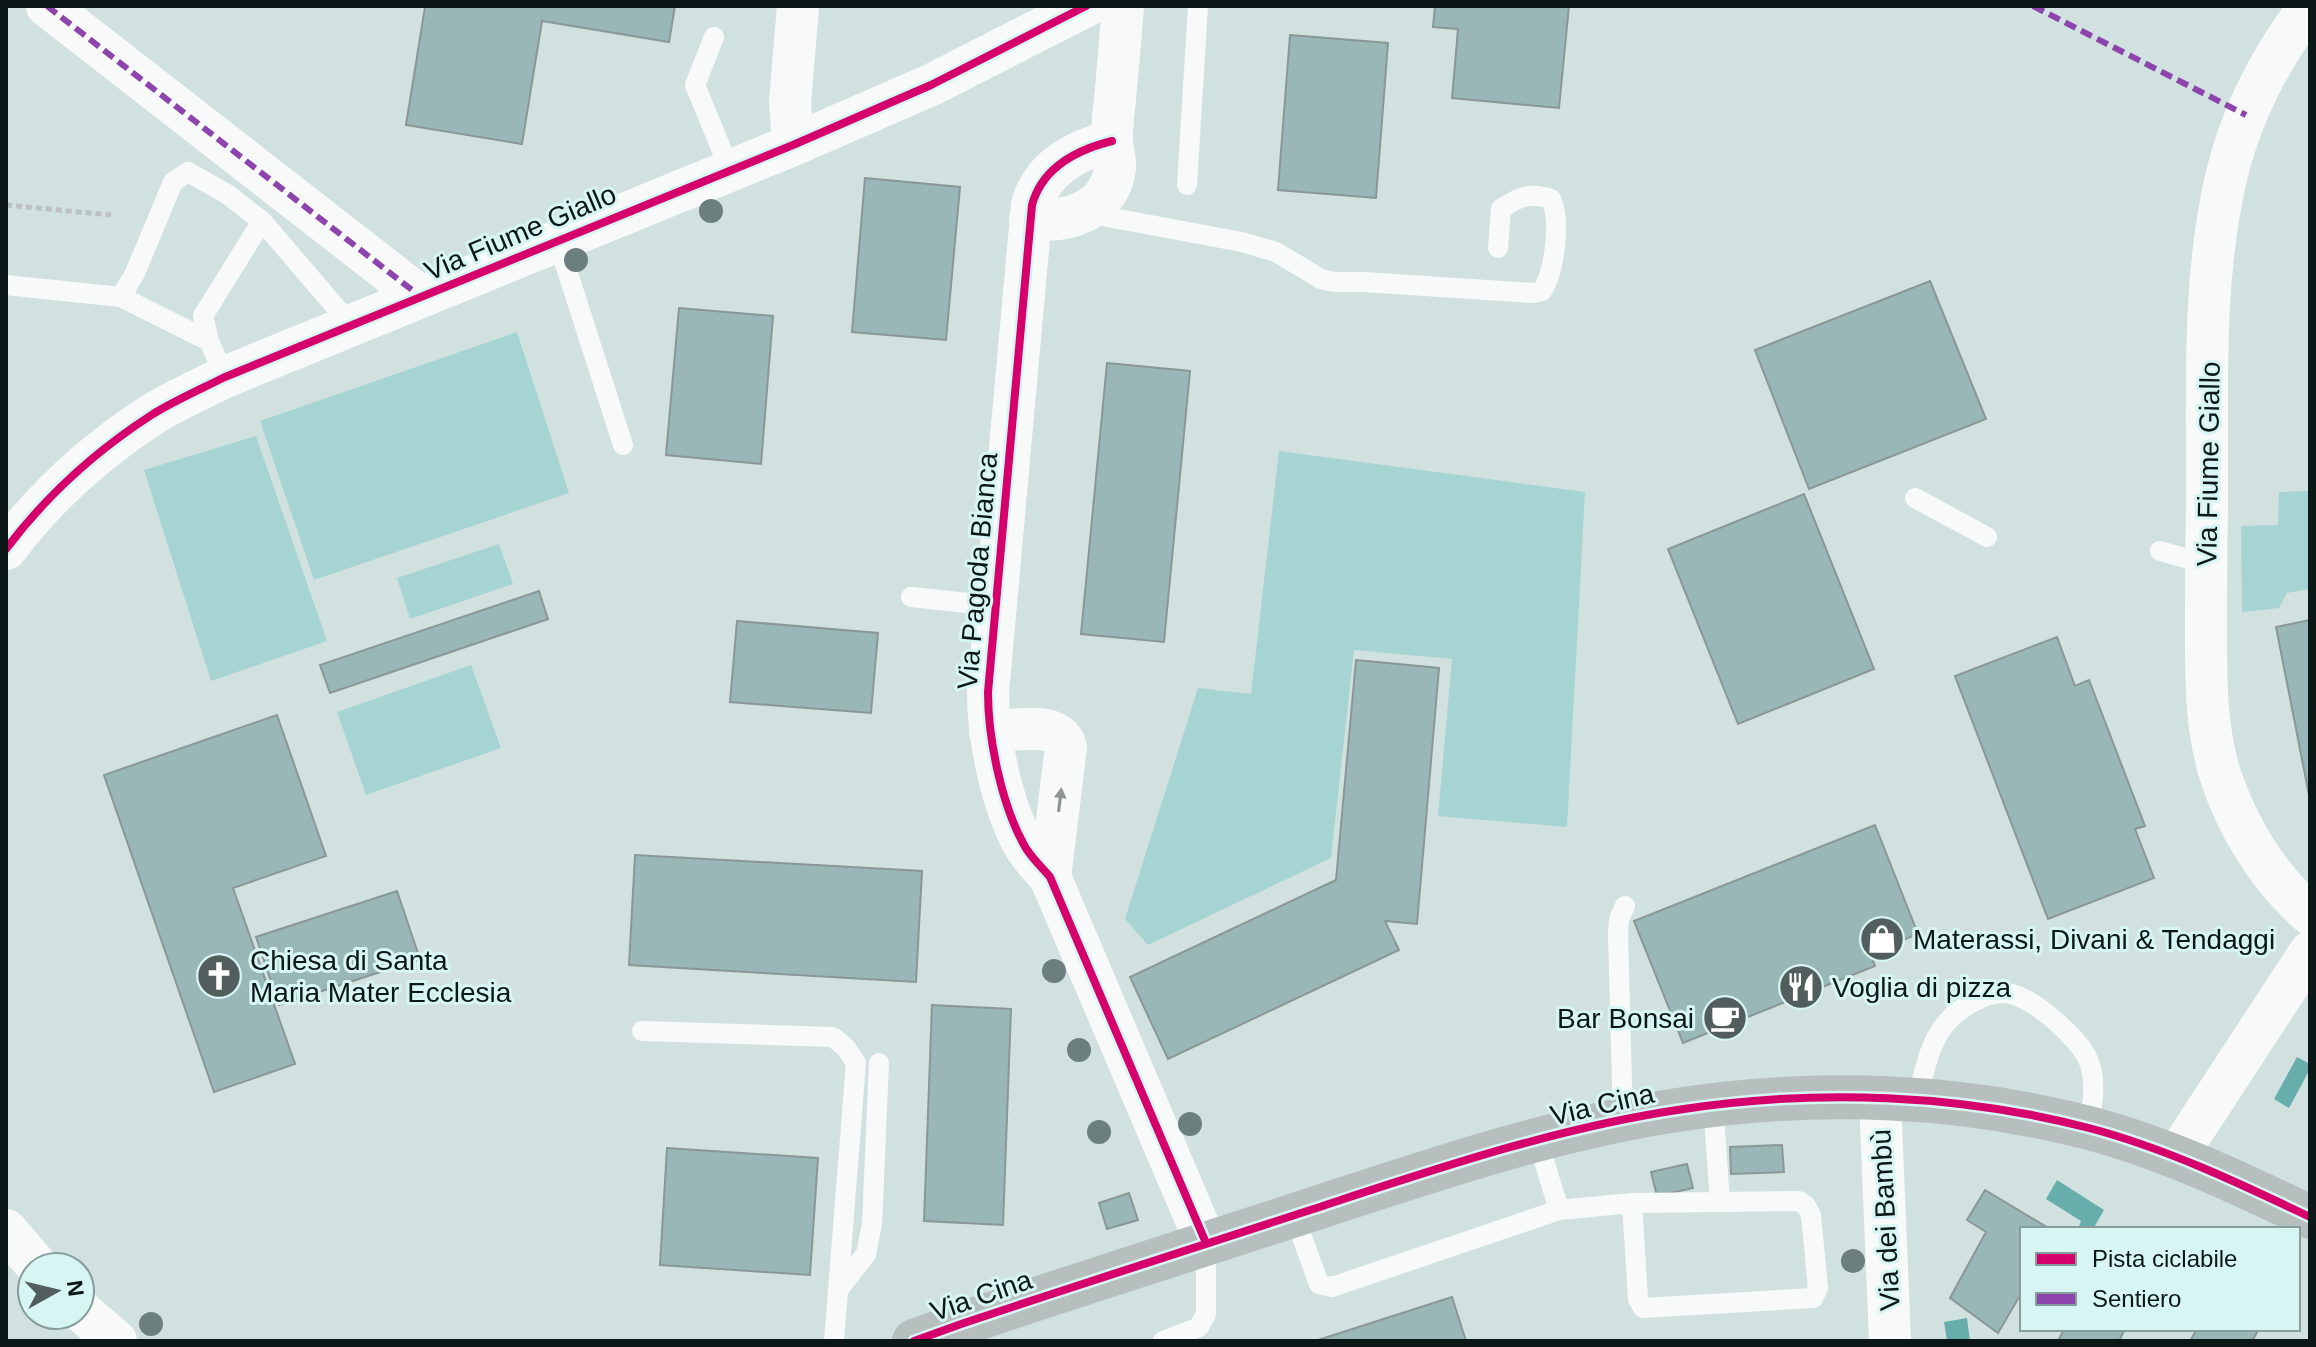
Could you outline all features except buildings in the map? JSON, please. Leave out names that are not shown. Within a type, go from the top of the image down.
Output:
[{"type":"street","points":[[47,6],[421,297]]},
{"type":"street","points":[[793,145],[790,102],[798,6]]},
{"type":"street","name":"Via Fiume Giallo","points":[[6,549],[47,501],[119,437],[155,413],[217,359],[351,325],[421,297],[793,145],[931,85],[1086,6]]},
{"type":"street","points":[[1030,219],[1054,220],[1082,213],[1106,195],[1113,179],[1116,164],[1112,141],[1123,6]]},
{"type":"street","name":"Via Fiume Giallo","points":[[2310,6],[2259,85],[2236,143],[2221,200],[2211,284],[2206,564],[2206,687],[2210,729],[2220,773],[2231,804],[2255,849],[2281,884],[2310,914]]},
{"type":"street","name":"Via Pagoda Bianca","points":[[1112,141],[1064,161],[1046,175],[1035,193],[1030,219],[988,692],[990,732],[997,768],[1018,833],[1028,852],[1050,877],[1206,1243]]},
{"type":"street","name":"Via Pagoda Bianca","points":[[990,732],[1048,729],[1064,739],[1066,747],[1050,877]]},
{"type":"street","points":[[2176,1157],[2310,952]]},
{"type":"street","name":"Via Cina","points":[[914,1341],[967,1332],[1206,1243],[1432,1170],[1623,1121],[1713,1104],[1823,1097],[1898,1100],[1978,1107],[2089,1128],[2176,1157],[2310,1217]]},
{"type":"street","name":"Via dei Bambù","points":[[1890,1341],[1898,1100]]},
{"type":"street","points":[[6,1230],[24,1251]]},
{"type":"street","points":[[96,1324],[116,1341]]},
{"type":"lane","points":[[1187,185],[1198,6]]},
{"type":"lane","points":[[714,37],[695,85],[730,170]]},
{"type":"lane","points":[[121,297],[135,273],[173,182],[188,172],[227,194],[262,221],[351,325]]},
{"type":"lane","points":[[1082,213],[1242,242],[1276,252],[1321,279],[1334,282],[1533,293],[1542,291],[1549,280],[1558,213],[1551,199],[1523,195],[1501,209],[1498,248]]},
{"type":"lane","points":[[217,359],[203,316],[262,221]]},
{"type":"lane","points":[[557,239],[623,445]]},
{"type":"lane","points":[[6,285],[121,297],[217,359]]},
{"type":"lane","points":[[1915,498],[1987,537]]},
{"type":"lane","points":[[2160,551],[2206,564]]},
{"type":"lane","points":[[911,597],[996,606]]},
{"type":"lane","points":[[1623,1121],[1618,934],[1619,919],[1625,906]]},
{"type":"lane","points":[[1898,1100],[1947,1022],[1966,1006],[2005,993],[2021,997],[2058,1024],[2088,1058],[2095,1084],[2089,1128]]},
{"type":"lane","points":[[642,1031],[833,1037],[846,1048],[856,1063],[834,1341]]},
{"type":"lane","points":[[838,1290],[866,1254],[872,1224],[879,1063]]},
{"type":"lane","points":[[1713,1104],[1720,1202]]},
{"type":"lane","points":[[1538,1141],[1559,1210]]},
{"type":"lane","points":[[1294,1215],[1319,1284],[1332,1287],[1559,1210],[1632,1203],[1799,1201],[1811,1215],[1818,1288],[1813,1298],[1654,1310],[1643,1308],[1638,1299],[1632,1203]]},
{"type":"lane","points":[[1163,1341],[1199,1327],[1206,1314],[1206,1243]]},
{"type":"path","points":[[6,205],[111,215]]},
{"type":"shaded area","points":[[517,332],[569,493],[314,580],[260,421]]},
{"type":"shaded area","points":[[256,436],[327,641],[211,681],[144,470]]},
{"type":"shaded area","points":[[1279,451],[1585,492],[1567,827],[1438,816],[1452,659],[1354,650],[1331,858],[1148,945],[1125,919],[1198,688],[1251,694]]},
{"type":"shaded area","points":[[2310,491],[2310,589],[2287,593],[2279,608],[2242,612],[2241,526],[2278,525],[2279,492]]},
{"type":"shaded area","points":[[499,544],[513,584],[410,619],[397,578]]},
{"type":"shaded area","points":[[471,665],[501,748],[366,795],[337,712]]},
{"type":"shaded area","points":[[2297,1057],[2310,1064],[2310,1069],[2289,1108],[2274,1099]]},
{"type":"shaded area","points":[[2057,1180],[2104,1210],[2094,1227],[2079,1227],[2081,1221],[2046,1199]]},
{"type":"shaded area","points":[[1967,1318],[1970,1341],[1947,1341],[1944,1322]]},
{"type":"marked path","points":[[47,6],[421,297]]},
{"type":"marked path","points":[[2033,6],[2246,115]]},
{"type":"cycle path","points":[[6,549],[55,492],[92,459],[132,428],[180,399],[225,377],[793,145],[931,85],[1086,6]]},
{"type":"cycle path","points":[[1112,141],[1062,162],[1044,181],[1032,205],[988,692],[989,710],[997,769],[1015,827],[1028,852],[1050,877],[1206,1243]]},
{"type":"cycle path","points":[[914,1341],[1489,1153],[1635,1117],[1734,1103],[1836,1097],[1887,1098],[1989,1108],[2040,1117],[2117,1136],[2174,1156],[2310,1217]]},
{"type":"place","name":"Materassi, Divani & Tendaggi","points":[[1882,939]]},
{"type":"place","name":"Chiesa di Santa Maria Mater Ecclesia","points":[[219,976]]},
{"type":"place","name":"Voglia di pizza","points":[[1801,987]]},
{"type":"place","name":"Bar Bonsai","points":[[1725,1018]]}]
